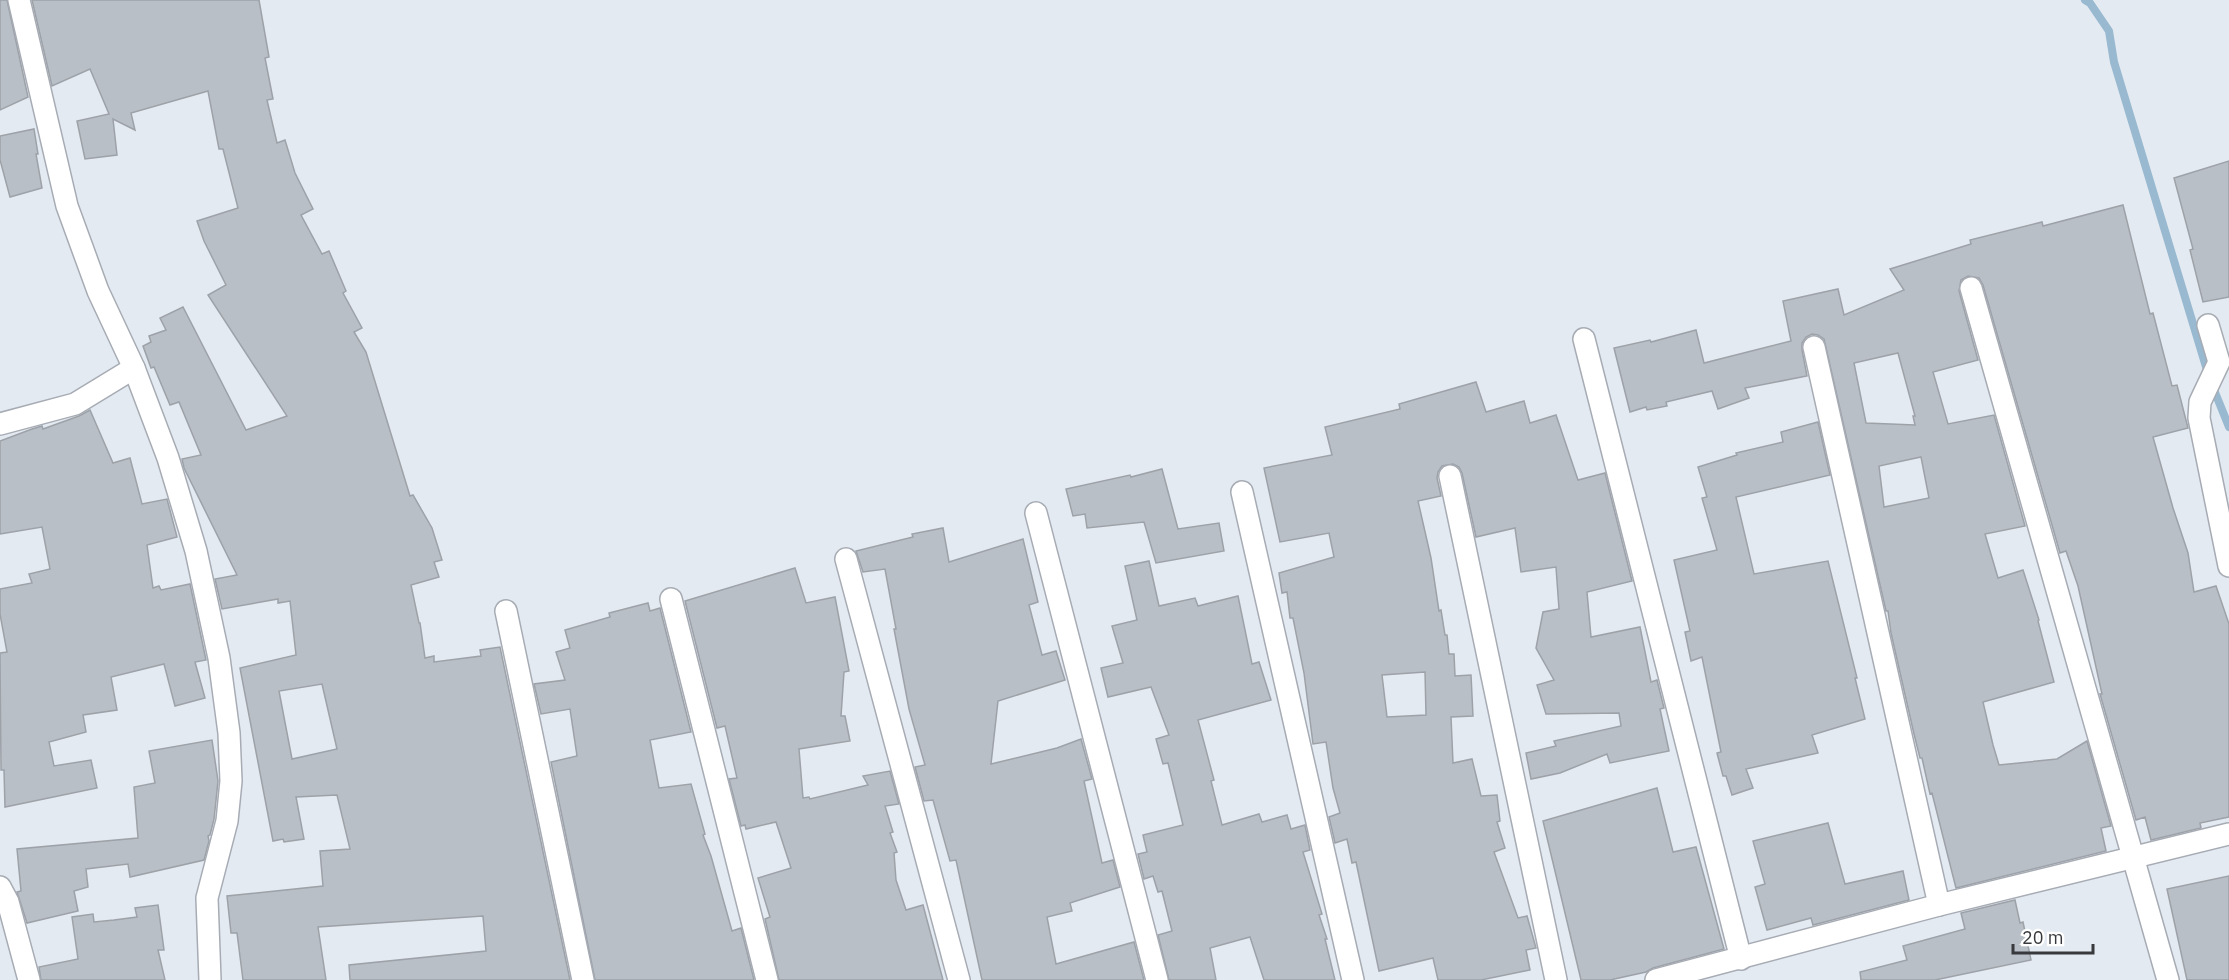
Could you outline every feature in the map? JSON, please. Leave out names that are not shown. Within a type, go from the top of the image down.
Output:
[{"type":"street","points":[[19,0],[67,206],[98,291],[134,368],[168,458],[196,551],[219,658],[231,781],[227,821],[207,898],[210,980]]},
{"type":"street","points":[[1971,288],[2168,980]]},
{"type":"street","points":[[2208,325],[2219,362],[2200,402],[2199,418],[2229,566]]},
{"type":"street","points":[[1584,339],[1741,959]]},
{"type":"street","points":[[1814,347],[1939,905]]},
{"type":"street","points":[[0,424],[75,404],[134,368]]},
{"type":"street","points":[[1450,476],[1556,980]]},
{"type":"street","points":[[1242,492],[1353,980]]},
{"type":"street","points":[[1036,513],[1157,980]]},
{"type":"street","points":[[846,559],[959,980]]},
{"type":"street","points":[[671,599],[767,980]]},
{"type":"street","points":[[506,610],[583,980]]},
{"type":"street","points":[[1656,980],[1939,905],[2229,834]]},
{"type":"street","points":[[0,887],[8,902],[29,980]]},
{"type":"building","points":[[0,0],[7,0],[28,97],[0,110]]},
{"type":"building","points":[[32,0],[259,0],[269,57],[265,58],[273,99],[267,100],[277,143],[285,140],[295,173],[313,209],[301,215],[322,254],[329,251],[346,291],[343,293],[362,328],[354,332],[366,352],[410,496],[413,495],[432,528],[442,560],[434,562],[439,577],[411,585],[425,658],[434,656],[434,662],[481,656],[480,650],[500,647],[570,980],[350,980],[349,965],[486,951],[483,916],[318,927],[326,980],[243,980],[237,933],[231,933],[227,896],[323,886],[320,851],[350,849],[337,795],[296,797],[304,839],[273,841],[240,668],[296,655],[290,601],[278,603],[278,599],[222,609],[215,579],[237,575],[184,468],[182,459],[201,455],[179,402],[170,405],[154,367],[151,368],[143,346],[151,342],[149,336],[166,330],[160,318],[183,307],[246,430],[287,416],[208,295],[226,285],[204,241],[197,221],[238,208],[223,149],[219,149],[208,91],[131,113],[135,130],[113,119],[117,155],[85,159],[77,121],[109,114],[90,69],[52,86]],"holes":[[[322,684],[337,749],[292,759],[279,691]]]},
{"type":"building","points":[[34,129],[42,188],[10,197],[0,160],[0,136]]},
{"type":"building","points":[[2229,161],[2229,297],[2203,302],[2190,250],[2193,249],[2174,178]]},
{"type":"building","points":[[2123,205],[2150,314],[2153,313],[2172,386],[2177,385],[2188,428],[2153,437],[2188,553],[2194,592],[2216,586],[2229,624],[2229,817],[2200,823],[2201,828],[2151,840],[2145,817],[2136,820],[2100,694],[2102,694],[2078,586],[2066,551],[2060,553],[1983,285],[1979,278],[1968,276],[1961,280],[1959,291],[1978,360],[1933,372],[1948,424],[1994,415],[2025,526],[1985,534],[1998,578],[2023,570],[2039,620],[2054,682],[1983,702],[1993,745],[1999,765],[2057,759],[2087,741],[2111,826],[2101,828],[2106,851],[1956,888],[1932,793],[1930,794],[1914,734],[1888,611],[1886,611],[1824,339],[1812,334],[1802,343],[1807,376],[1745,388],[1749,398],[1718,409],[1712,391],[1666,402],[1667,406],[1647,410],[1646,407],[1630,412],[1614,348],[1650,340],[1651,342],[1696,330],[1704,363],[1791,341],[1783,301],[1838,289],[1844,315],[1904,290],[1890,269],[1971,244],[1970,240],[2042,222],[2043,226]],"holes":[[[1898,353],[1915,416],[1913,416],[1915,425],[1866,423],[1854,363]],[[1921,457],[1929,498],[1884,507],[1879,466]]]},
{"type":"building","points":[[1476,382],[1486,412],[1524,401],[1530,423],[1556,415],[1578,480],[1605,473],[1632,581],[1587,592],[1591,637],[1640,627],[1651,682],[1657,680],[1664,708],[1660,709],[1669,751],[1610,763],[1607,754],[1560,773],[1531,779],[1526,753],[1556,746],[1554,741],[1621,726],[1619,713],[1546,714],[1537,685],[1554,680],[1536,648],[1543,612],[1559,609],[1556,567],[1521,572],[1515,528],[1476,537],[1462,473],[1459,467],[1453,464],[1442,466],[1437,478],[1441,496],[1418,501],[1431,558],[1439,611],[1441,610],[1445,635],[1447,635],[1449,654],[1454,654],[1455,676],[1471,675],[1473,716],[1451,717],[1453,763],[1472,759],[1481,796],[1497,795],[1500,821],[1497,822],[1505,848],[1494,852],[1518,918],[1527,916],[1536,948],[1526,950],[1530,970],[1481,980],[1438,980],[1433,958],[1379,971],[1356,862],[1352,863],[1347,839],[1335,843],[1329,817],[1340,813],[1333,788],[1326,742],[1313,744],[1304,673],[1293,618],[1290,618],[1287,592],[1282,593],[1279,573],[1334,557],[1329,533],[1280,542],[1264,468],[1332,455],[1325,427],[1400,409],[1399,404]],"holes":[[[1425,672],[1426,715],[1387,717],[1382,675]]]},
{"type":"building","points":[[90,410],[113,463],[130,458],[142,504],[167,499],[177,537],[147,545],[153,588],[159,586],[161,590],[190,584],[206,660],[195,662],[205,698],[175,706],[164,664],[111,677],[117,710],[83,715],[86,732],[49,742],[54,766],[91,760],[97,788],[5,807],[4,770],[1,770],[0,653],[7,652],[0,614],[0,589],[32,583],[29,574],[50,569],[42,527],[0,534],[0,441],[42,426],[43,429]]},
{"type":"building","points":[[1818,422],[1830,475],[1736,497],[1754,574],[1828,561],[1865,719],[1812,735],[1818,753],[1746,769],[1753,788],[1732,795],[1726,776],[1723,776],[1717,753],[1721,752],[1702,657],[1691,661],[1685,632],[1690,631],[1674,560],[1717,550],[1702,498],[1707,497],[1698,467],[1737,455],[1736,453],[1783,442],[1781,432]]},
{"type":"building","points":[[1162,469],[1178,529],[1219,523],[1224,551],[1156,563],[1144,522],[1087,528],[1085,514],[1073,516],[1066,489]]},
{"type":"building","points":[[943,528],[949,562],[1023,539],[1038,602],[1029,605],[1042,655],[1056,651],[1065,680],[998,701],[991,764],[1057,748],[1081,739],[1092,779],[1084,781],[1102,863],[1113,860],[1120,887],[1070,903],[1072,911],[1047,917],[1056,964],[1134,942],[1144,980],[982,980],[956,860],[950,861],[933,800],[924,801],[915,767],[925,765],[909,709],[885,569],[863,572],[856,551],[913,537],[912,534]]},
{"type":"building","points":[[1149,561],[1159,606],[1195,598],[1198,606],[1238,596],[1252,664],[1259,662],[1271,700],[1198,720],[1214,780],[1211,781],[1222,825],[1259,814],[1262,822],[1287,815],[1291,829],[1305,825],[1310,850],[1303,852],[1322,914],[1319,915],[1327,939],[1325,939],[1335,980],[1264,980],[1250,937],[1210,948],[1216,980],[1169,980],[1158,935],[1172,931],[1162,891],[1158,892],[1153,876],[1144,879],[1138,854],[1147,852],[1143,835],[1183,825],[1168,763],[1163,764],[1156,739],[1169,735],[1151,687],[1108,697],[1101,668],[1123,663],[1112,626],[1137,620],[1125,566]]},
{"type":"building","points":[[795,568],[806,603],[835,597],[849,671],[844,672],[841,716],[845,716],[850,741],[799,749],[803,798],[809,797],[810,799],[868,785],[863,776],[890,771],[899,804],[885,806],[893,832],[890,833],[897,852],[894,853],[896,880],[906,910],[923,905],[943,980],[779,980],[765,919],[770,917],[758,878],[791,868],[776,822],[746,829],[745,825],[741,826],[729,779],[737,778],[725,726],[717,728],[685,601]]},
{"type":"building","points":[[648,603],[650,611],[660,608],[691,732],[650,740],[659,788],[691,784],[705,834],[703,835],[732,931],[741,928],[754,980],[595,980],[551,762],[577,756],[570,709],[541,714],[534,684],[565,680],[556,652],[570,648],[565,630],[610,617],[609,613]]},
{"type":"building","points":[[212,740],[218,781],[214,819],[208,836],[209,841],[204,860],[130,877],[128,864],[86,869],[88,887],[74,891],[78,911],[27,923],[17,892],[21,891],[17,849],[138,838],[134,787],[155,783],[149,751]]},
{"type":"building","points":[[1657,788],[1673,852],[1696,847],[1724,949],[1610,980],[1581,980],[1543,821]]},
{"type":"building","points":[[1828,823],[1845,884],[1903,871],[1909,900],[1813,925],[1811,918],[1767,930],[1755,887],[1765,884],[1753,841]]},
{"type":"building","points":[[2229,876],[2229,980],[2187,980],[2167,889]]},
{"type":"building","points":[[2015,900],[2020,923],[2023,922],[2031,960],[1935,980],[1861,980],[1860,972],[1907,960],[1903,946],[1965,929],[1961,913]]},
{"type":"building","points":[[158,905],[164,950],[158,950],[165,980],[41,980],[39,967],[78,959],[72,917],[93,914],[94,922],[137,917],[135,908]]},
{"type":"waterway","points":[[2085,0],[2090,3],[2109,31],[2114,62],[2210,380],[2229,427]]}]
